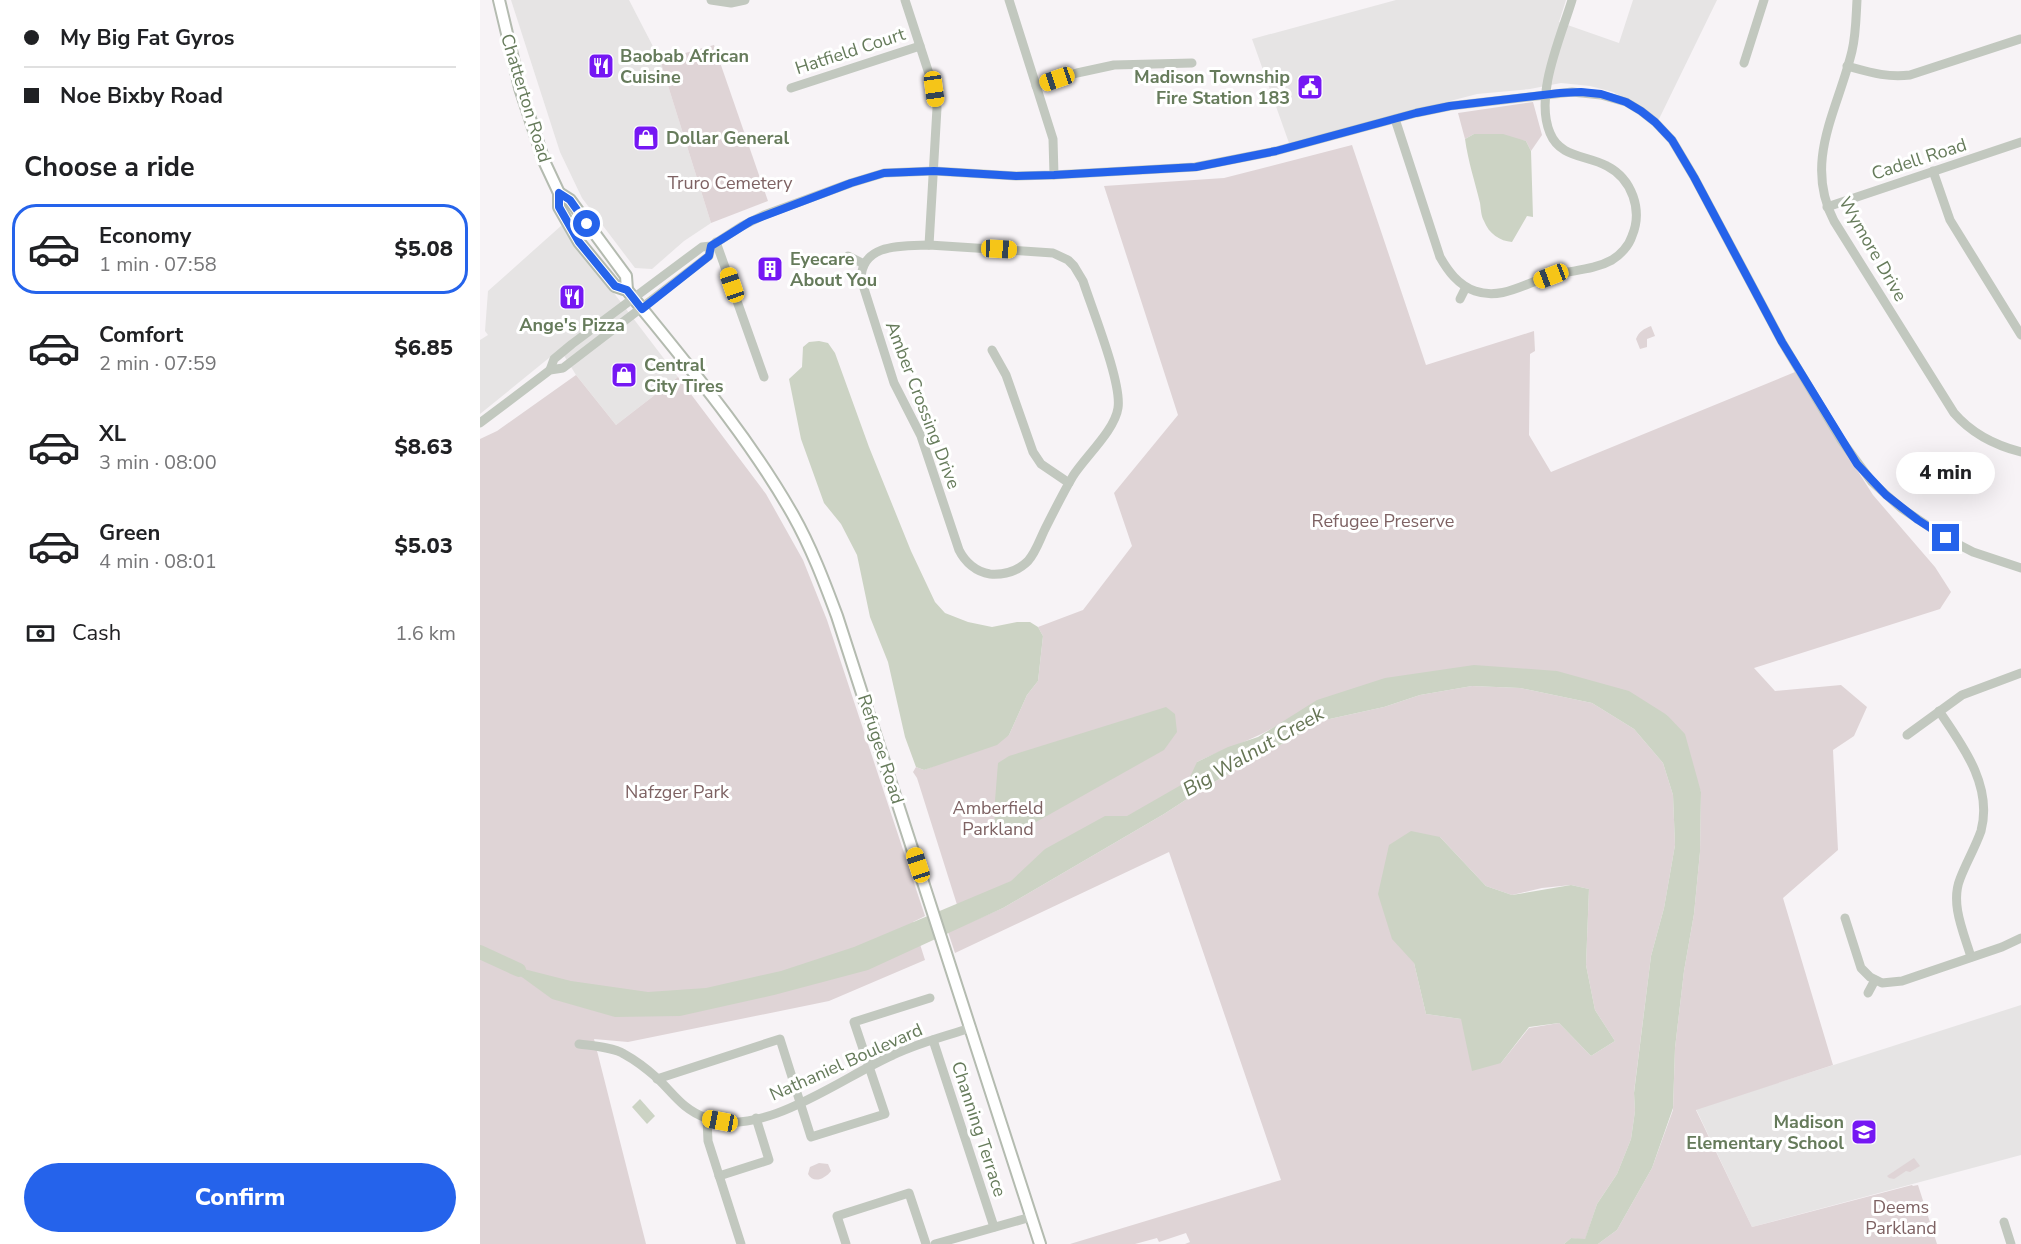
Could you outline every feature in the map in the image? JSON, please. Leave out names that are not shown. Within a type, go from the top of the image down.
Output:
[{"type":"main road","name":"Chatterton Road","points":[[499,0],[526,110],[544,161],[559,193],[559,207],[579,242],[615,286],[631,294]]},
{"type":"main road","name":"Chatterton Road","points":[[559,193],[570,200],[626,276],[631,294]]},
{"type":"main road","name":"Refugee Road","points":[[631,294],[755,455],[802,533],[837,616],[1040,1244]]},
{"type":"street","points":[[711,0],[731,3],[745,0]]},
{"type":"street","points":[[905,0],[934,89],[937,108],[929,245]]},
{"type":"street","points":[[1009,0],[1053,139],[1054,175]]},
{"type":"street","points":[[1395,119],[1440,257],[1451,274],[1466,286],[1476,292],[1503,293],[1551,276],[1591,268],[1612,260],[1626,247],[1632,237],[1637,216],[1636,206],[1628,185],[1614,170],[1605,165],[1566,152],[1555,142],[1548,128],[1545,95],[1572,0]]},
{"type":"street","points":[[1744,63],[1764,0]]},
{"type":"street","name":"Wymore Drive","points":[[1857,0],[1856,22],[1847,66],[1821,158],[1821,183],[1827,207],[1945,402],[1969,429],[1997,444],[2021,452]]},
{"type":"street","points":[[1847,66],[1883,76],[1910,75],[2020,39]]},
{"type":"street","name":"Hatfield Court","points":[[791,88],[920,46]]},
{"type":"street","points":[[1036,86],[1077,72],[1114,65],[1192,63]]},
{"type":"street","points":[[480,423],[550,370],[556,358],[631,294],[702,247],[714,244],[751,221],[884,173],[934,171],[1016,176],[1176,169],[1216,164],[1276,151],[1450,106],[1581,92],[1615,98],[1641,111],[1663,129],[1682,154],[1782,342],[1857,464],[1886,495],[1935,531],[1973,552],[2021,568]]},
{"type":"street","name":"Cadell Road","points":[[1827,207],[2021,142]]},
{"type":"street","points":[[1933,171],[1950,220],[2021,335]]},
{"type":"street","points":[[550,370],[562,368],[642,309],[709,256],[714,244]]},
{"type":"street","points":[[714,244],[764,376]]},
{"type":"street","points":[[848,256],[864,264],[868,257],[876,251],[897,246],[929,245],[1045,252],[1061,256],[1074,266],[1083,281],[1116,384],[1119,404],[1114,421],[1069,483],[1041,465],[1033,452],[1006,375],[992,350]]},
{"type":"street","name":"Amber Crossing Drive","points":[[864,264],[861,279],[863,289],[894,383],[921,436],[959,550],[970,565],[992,574],[1010,572],[1028,561],[1069,483]]},
{"type":"street","points":[[1460,299],[1466,286]]},
{"type":"street","points":[[1907,735],[1972,690],[2021,673]]},
{"type":"street","points":[[1939,711],[1965,750],[1979,782],[1983,798],[1983,824],[1959,881],[1957,894],[1959,919],[1971,957]]},
{"type":"street","points":[[1845,918],[1861,968],[1875,980],[1888,983],[2002,947],[2021,938]]},
{"type":"street","points":[[1868,993],[1875,980]]},
{"type":"street","points":[[657,1079],[780,1039],[811,1137],[885,1114],[854,1022],[930,998]]},
{"type":"street","name":"Nathaniel Boulevard","points":[[579,1044],[622,1053],[657,1079],[687,1109],[707,1119],[729,1122],[756,1118],[801,1104],[869,1066],[904,1050],[971,1028]]},
{"type":"street","name":"Channing Terrace","points":[[933,1040],[994,1227]]},
{"type":"street","points":[[719,1176],[769,1160],[756,1118]]},
{"type":"street","points":[[707,1119],[708,1141],[741,1244]]},
{"type":"street","points":[[846,1244],[837,1216],[909,1193],[926,1244]]},
{"type":"street","points":[[935,1244],[1031,1217]]},
{"type":"street","points":[[2004,1222],[2011,1244]]},
{"type":"shaded area","points":[[511,0],[629,0],[660,60],[711,223],[684,241],[652,269],[635,268],[582,198],[560,152]]},
{"type":"shaded area","points":[[1396,0],[1566,0],[1559,22],[1619,43],[1633,0],[1717,0],[1659,119],[1613,92],[1590,86],[1561,83],[1530,89],[1477,94],[1289,143],[1252,39]]},
{"type":"shaded area","points":[[562,225],[678,377],[616,425],[576,375],[560,349],[480,414],[480,340],[488,335],[485,331],[488,291]]},
{"type":"shaded area","name":"Madison Elementary School","points":[[2021,1005],[2021,1155],[1752,1227],[1696,1109]]},
{"type":"green space","name":"Truro Cemetery","points":[[714,45],[768,201],[711,223],[660,60]]},
{"type":"green space","points":[[1533,102],[1542,135],[1531,151],[1526,141],[1474,134],[1465,139],[1458,113]]},
{"type":"green space","points":[[1352,145],[1426,365],[1534,331],[1535,351],[1530,354],[1529,435],[1551,472],[1795,372],[1873,495],[1935,567],[1951,592],[1940,609],[1754,668],[1775,691],[1841,685],[1867,707],[1854,736],[1833,750],[1838,850],[1783,898],[1833,1065],[1696,1110],[1752,1227],[1918,1185],[1937,1244],[1598,1244],[1617,1230],[1652,1168],[1673,1110],[1675,1048],[1684,971],[1694,914],[1700,852],[1701,792],[1667,715],[1489,669],[1279,724],[1197,762],[1201,776],[959,911],[917,778],[913,772],[916,767],[924,770],[1009,735],[1027,695],[1038,681],[1043,636],[1038,627],[1083,610],[1132,546],[1114,493],[1178,415],[1104,186],[1224,178]]},
{"type":"green space","points":[[1651,326],[1655,336],[1647,339],[1647,347],[1640,349],[1637,336]]},
{"type":"green space","name":"Nafzger Park","points":[[576,375],[616,425],[678,377],[766,494],[803,560],[827,620],[925,916],[913,922],[925,960],[829,1001],[628,1042],[594,1039],[646,1244],[480,1244],[480,439],[497,431]]},
{"type":"green space","points":[[1472,686],[1520,688],[1592,703],[1634,729],[1663,763],[1673,795],[1675,845],[1664,908],[1651,956],[1634,1092],[1635,1111],[1631,1139],[1617,1174],[1597,1204],[1585,1240],[1571,1238],[1564,1244],[1185,1244],[1190,1242],[1186,1233],[1159,1242],[1157,1238],[1135,1244],[1070,1244],[1281,1180],[1169,852],[955,953],[948,932],[1003,908],[1164,814],[1207,786],[1325,720],[1384,707],[1420,695]],"holes":[[[1440,837],[1486,886],[1512,895],[1542,888],[1571,885],[1589,889],[1586,965],[1595,1010],[1615,1041],[1591,1056],[1559,1023],[1529,1028],[1501,1063],[1461,1019],[1426,1014],[1414,963]]]},
{"type":"green space","points":[[1914,1158],[1920,1166],[1894,1179],[1887,1176]]},
{"type":"green space","points":[[819,1163],[828,1164],[831,1171],[816,1180],[808,1174],[810,1167]]},
{"type":"water","points":[[1474,134],[1503,134],[1526,141],[1531,151],[1533,217],[1527,216],[1512,242],[1503,240],[1492,233],[1482,217],[1465,139]]},
{"type":"water","points":[[809,342],[828,343],[835,353],[869,447],[911,551],[935,602],[945,613],[968,622],[992,627],[1030,622],[1038,627],[1043,636],[1038,681],[1027,695],[1009,735],[997,745],[924,770],[916,767],[905,737],[888,662],[870,617],[857,555],[841,524],[824,503],[801,439],[789,379],[802,367],[803,347]]},
{"type":"water","points":[[1474,665],[1557,671],[1629,691],[1667,715],[1685,734],[1701,792],[1700,852],[1694,914],[1684,971],[1675,1048],[1673,1108],[1652,1168],[1617,1230],[1598,1244],[1564,1244],[1571,1238],[1585,1239],[1597,1204],[1617,1174],[1631,1139],[1635,1111],[1634,1093],[1651,956],[1664,908],[1675,845],[1673,795],[1663,763],[1634,729],[1592,703],[1520,688],[1472,686],[1420,695],[1384,707],[1325,720],[1207,786],[1164,814],[1003,908],[868,970],[774,995],[680,1016],[615,1017],[552,999],[504,964],[571,981],[648,992],[706,988],[781,971],[854,947],[1011,881],[1045,849],[1105,816],[1127,816],[1188,781],[1197,762],[1228,747],[1258,737],[1317,700],[1385,678]]},
{"type":"water","points":[[1166,707],[1175,714],[1177,732],[1164,750],[1006,839],[996,829],[994,813],[998,763],[1009,756]]},
{"type":"water","points":[[1411,831],[1440,837],[1486,886],[1512,895],[1571,885],[1589,889],[1586,965],[1595,1010],[1615,1041],[1591,1056],[1559,1023],[1529,1027],[1501,1063],[1472,1071],[1461,1019],[1426,1014],[1414,963],[1392,939],[1378,894],[1389,845]]},
{"type":"water","points":[[640,1099],[655,1116],[647,1124],[632,1107]]},
{"type":"waterway","name":"Big Walnut Creek","points":[[480,952],[519,970]]},
{"type":"place","name":"Baobab African Cuisine","points":[[601,66]]},
{"type":"place","name":"Madison Township Fire Station 183","points":[[1310,87]]},
{"type":"place","name":"Dollar General","points":[[646,138]]},
{"type":"place","name":"Eyecare About You","points":[[770,269]]},
{"type":"place","name":"Ange's Pizza","points":[[572,297]]},
{"type":"place","name":"Central City Tires","points":[[624,375]]},
{"type":"place","name":"Madison Elementary School","points":[[1864,1132]]},
{"type":"route","points":[[587,224],[570,200],[559,193],[559,207],[579,242],[615,286],[627,290],[642,309],[709,256],[711,246],[742,226],[851,183],[884,173],[934,171],[1016,176],[1196,167],[1276,151],[1450,106],[1572,92],[1601,94],[1626,102],[1641,111],[1663,129],[1672,140],[1682,154],[1782,342],[1857,464],[1872,482],[1901,508],[1946,538]]},
{"type":"park label","name":"Refugee Preserve","points":[[1383,521]]},
{"type":"park label","name":"Amberfield Parkland","points":[[998,818]]},
{"type":"park label","name":"Deems Parkland","points":[[1901,1217]]}]
